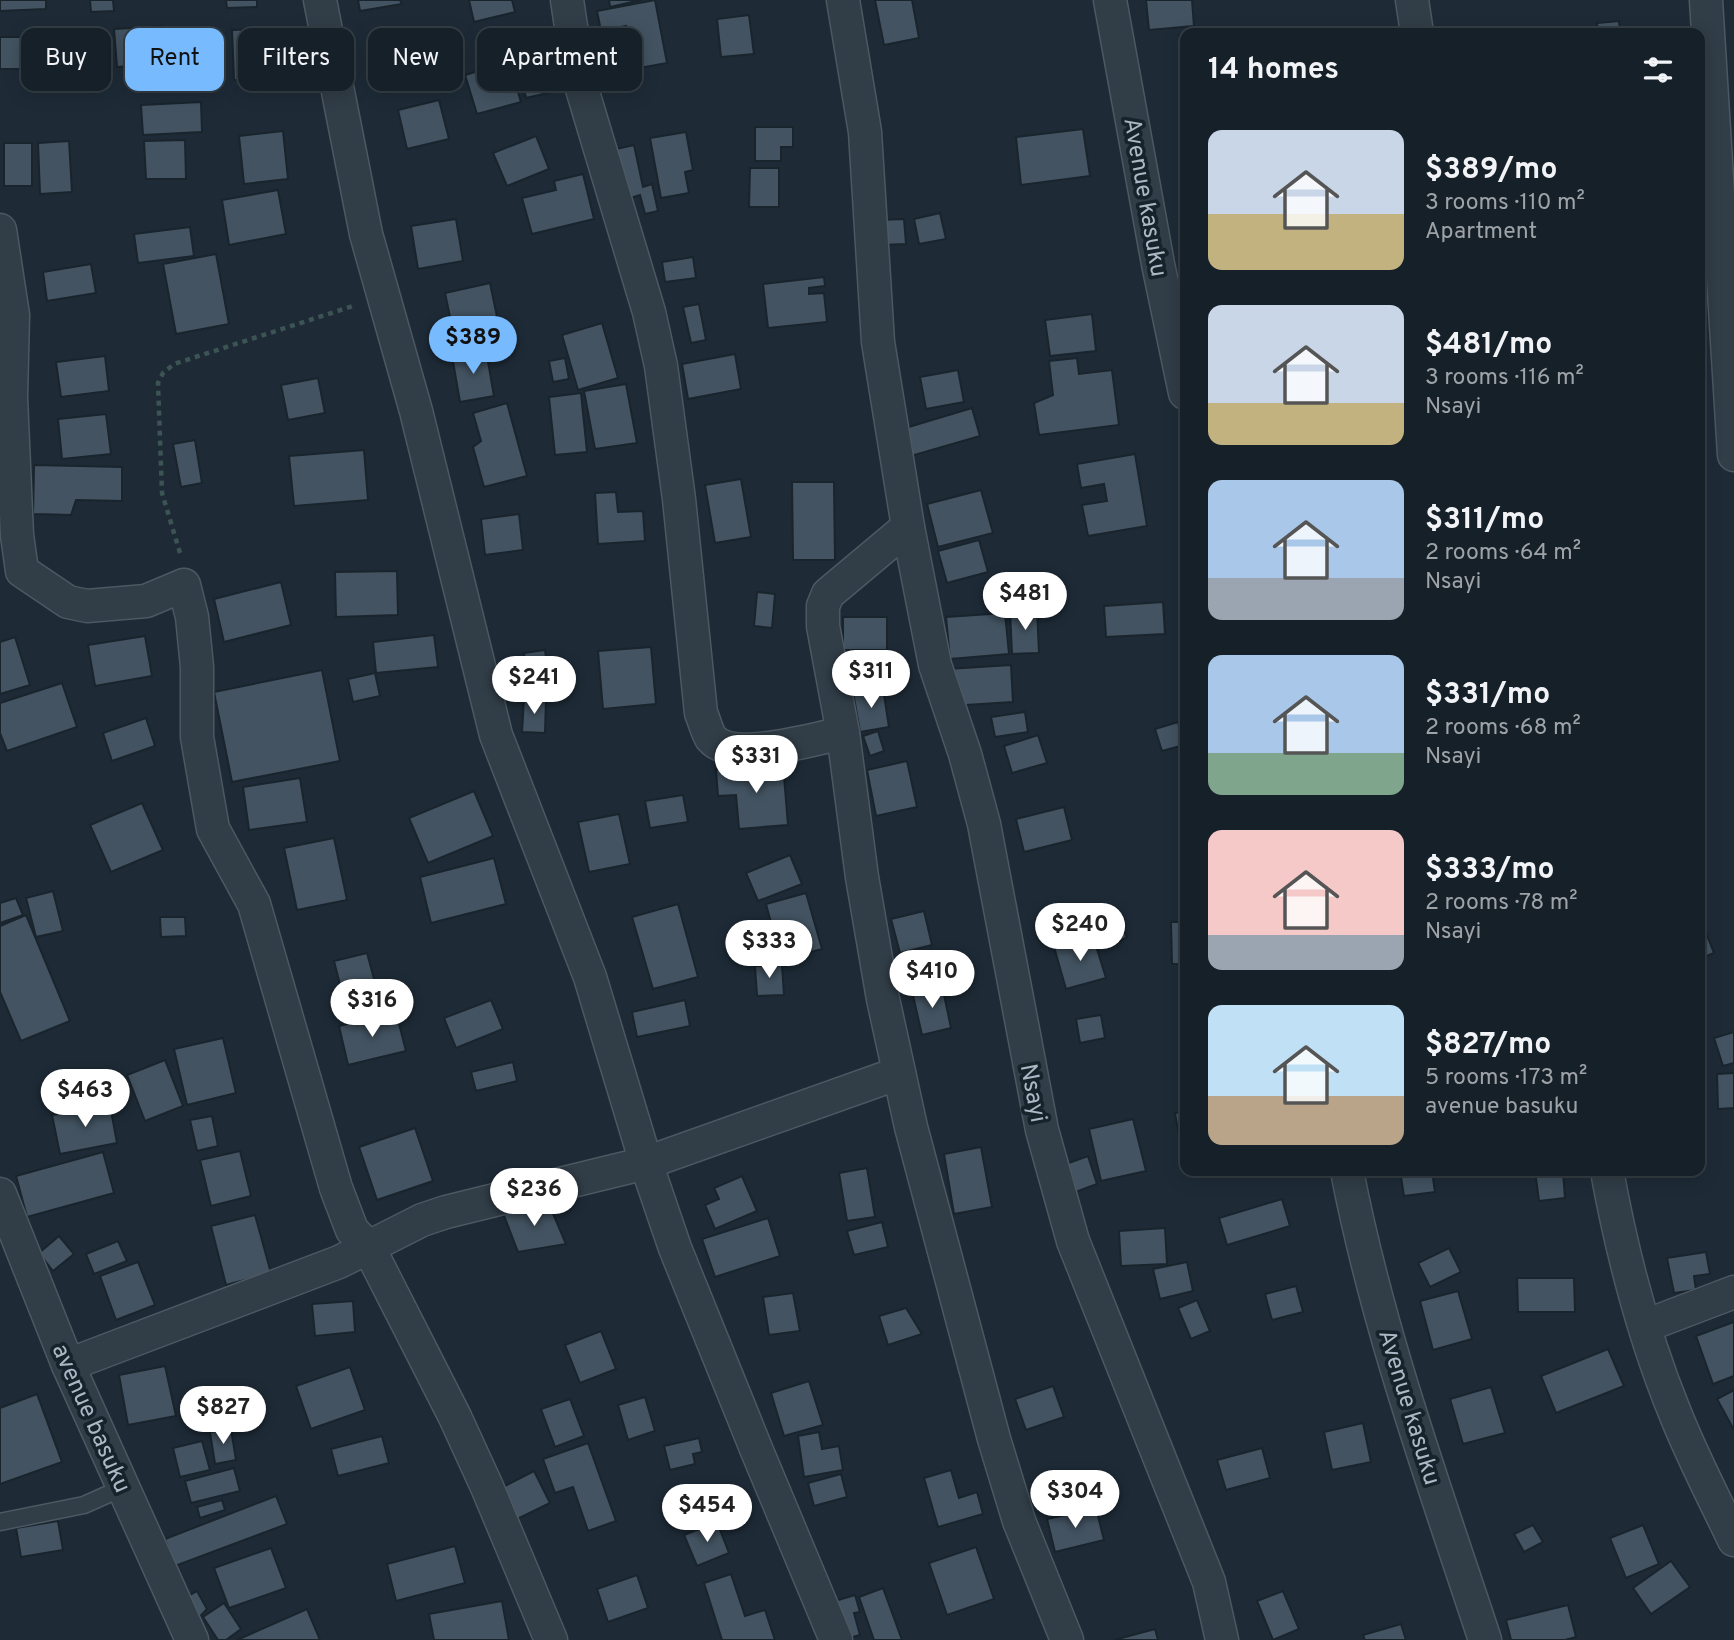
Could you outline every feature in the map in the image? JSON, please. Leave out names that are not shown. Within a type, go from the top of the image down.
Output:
[{"type":"street","points":[[320,0],[366,234],[416,411],[496,735],[590,977],[646,1163],[707,1329],[836,1640]]},
{"type":"street","points":[[567,0],[579,79],[649,312],[661,366],[679,499],[701,713],[712,738],[728,749],[750,751],[843,733]]},
{"type":"street","name":"Nsayi","points":[[843,0],[865,132],[878,342],[908,527],[935,665],[965,754],[984,824],[1013,988],[1045,1143],[1073,1241],[1209,1582],[1222,1640]]},
{"type":"street","name":"Avenue kasuku","points":[[1110,0],[1180,369]]},
{"type":"street","points":[[1412,0],[1416,28]]},
{"type":"street","points":[[1706,0],[1734,455]]},
{"type":"street","points":[[0,230],[13,315],[11,397],[16,535],[22,571],[68,602],[87,606],[146,601],[184,585],[192,617],[197,667],[197,737],[213,829],[254,904],[335,1188],[352,1230],[369,1248],[455,1417],[551,1640]]},
{"type":"street","points":[[908,527],[828,594],[823,606],[823,626],[843,733],[862,877],[883,999],[911,1127],[994,1439],[1019,1521],[1067,1640]]},
{"type":"street","points":[[68,1366],[316,1271],[369,1248],[422,1220],[646,1163],[899,1073]]},
{"type":"street","name":"Avenue kasuku","points":[[1348,1176],[1359,1232],[1398,1379],[1485,1640]]},
{"type":"street","points":[[1607,1176],[1620,1242],[1675,1414],[1734,1540]]},
{"type":"street","name":"avenue basuku","points":[[0,1194],[68,1366],[192,1640]]},
{"type":"street","points":[[1645,1326],[1734,1292]]},
{"type":"lane","points":[[0,1522],[84,1505],[122,1488]]},
{"type":"path","points":[[184,585],[183,564],[162,493],[159,383],[163,373],[174,364],[383,296]]},
{"type":"building","points":[[0,0],[46,0],[46,9],[0,11]]},
{"type":"building","points":[[90,0],[113,0],[114,11],[91,12]]},
{"type":"building","points":[[226,0],[257,0],[257,7],[227,8]]},
{"type":"building","points":[[358,0],[400,0],[402,4],[360,11]]},
{"type":"building","points":[[469,0],[512,0],[515,12],[474,22]]},
{"type":"building","points":[[609,0],[641,0],[610,7]]},
{"type":"building","points":[[655,0],[667,63],[642,68],[642,28],[600,28],[597,11]]},
{"type":"building","points":[[875,0],[912,0],[919,38],[884,45]]},
{"type":"building","points":[[1146,0],[1192,0],[1194,26],[1149,30]]},
{"type":"building","points":[[749,15],[754,54],[721,57],[717,19]]},
{"type":"building","points":[[1619,21],[1620,28],[1598,28],[1597,23]]},
{"type":"building","points":[[163,26],[163,28],[130,28]]},
{"type":"building","points":[[125,28],[125,66],[117,67],[114,29]]},
{"type":"building","points":[[232,30],[238,30],[238,80],[234,80]]},
{"type":"building","points":[[0,37],[21,37],[21,69],[0,69]]},
{"type":"building","points":[[477,71],[477,91],[518,91],[521,102],[477,114],[465,75]]},
{"type":"building","points":[[524,91],[556,91],[526,98]]},
{"type":"building","points":[[439,100],[449,139],[407,149],[398,110]]},
{"type":"building","points":[[201,102],[202,132],[143,135],[141,105]]},
{"type":"building","points":[[755,127],[793,127],[793,147],[781,147],[781,161],[755,161]]},
{"type":"building","points":[[1083,129],[1090,176],[1021,185],[1016,137]]},
{"type":"building","points":[[283,131],[288,179],[244,184],[239,136]]},
{"type":"building","points":[[686,132],[693,170],[685,172],[689,193],[661,198],[650,138]]},
{"type":"building","points":[[536,136],[549,169],[507,186],[493,153]]},
{"type":"building","points":[[185,140],[186,179],[146,179],[144,141]]},
{"type":"building","points":[[69,141],[72,192],[40,194],[38,143]]},
{"type":"building","points":[[4,143],[32,143],[32,186],[4,186]]},
{"type":"building","points":[[634,145],[643,187],[652,184],[658,211],[645,214],[640,195],[624,200],[612,150]]},
{"type":"building","points":[[750,168],[779,168],[779,207],[749,207]]},
{"type":"building","points":[[583,174],[594,219],[532,234],[522,198],[556,190],[554,181]]},
{"type":"building","points":[[278,190],[286,234],[229,245],[222,200]]},
{"type":"building","points":[[940,213],[946,239],[919,244],[914,219]]},
{"type":"building","points":[[456,219],[463,261],[418,269],[411,226]]},
{"type":"building","points":[[904,219],[906,244],[881,245],[879,220]]},
{"type":"building","points":[[190,227],[194,256],[138,263],[134,234]]},
{"type":"building","points":[[216,254],[229,324],[176,334],[163,264]]},
{"type":"building","points":[[693,257],[696,278],[665,282],[662,262]]},
{"type":"building","points":[[91,264],[96,293],[47,301],[43,272]]},
{"type":"building","points":[[824,277],[825,286],[809,288],[809,294],[824,293],[827,322],[768,328],[763,284]]},
{"type":"building","points":[[490,283],[500,331],[455,341],[445,293]]},
{"type":"building","points":[[699,304],[706,340],[691,343],[683,307]]},
{"type":"building","points":[[1092,314],[1096,351],[1050,356],[1045,320]]},
{"type":"building","points":[[602,323],[618,378],[578,390],[562,335]]},
{"type":"building","points":[[486,350],[494,396],[460,402],[452,356]]},
{"type":"building","points":[[735,354],[741,389],[688,399],[682,364]]},
{"type":"building","points":[[105,356],[109,391],[61,397],[56,362]]},
{"type":"building","points":[[565,358],[569,379],[553,382],[549,361]]},
{"type":"building","points":[[1077,358],[1079,374],[1112,370],[1119,425],[1039,435],[1034,403],[1053,395],[1049,361]]},
{"type":"building","points":[[958,370],[964,402],[926,409],[920,377]]},
{"type":"building","points":[[318,378],[325,413],[288,420],[281,385]]},
{"type":"building","points":[[626,384],[637,443],[595,449],[584,391]]},
{"type":"building","points":[[581,393],[587,452],[555,455],[549,397]]},
{"type":"building","points":[[507,403],[527,476],[484,487],[473,447],[481,441],[473,413]]},
{"type":"building","points":[[972,408],[980,436],[911,456],[902,429]]},
{"type":"building","points":[[106,414],[111,454],[62,459],[58,419]]},
{"type":"building","points":[[195,440],[202,483],[181,487],[173,444]]},
{"type":"building","points":[[364,450],[368,500],[294,506],[289,456]]},
{"type":"building","points":[[1135,454],[1147,526],[1088,536],[1082,505],[1107,501],[1104,484],[1081,488],[1077,464]]},
{"type":"building","points":[[34,465],[122,467],[122,501],[76,500],[71,515],[33,514]]},
{"type":"building","points":[[741,479],[751,537],[715,543],[705,485]]},
{"type":"building","points":[[792,482],[834,482],[835,560],[793,560]]},
{"type":"building","points":[[981,490],[993,533],[938,547],[927,504]]},
{"type":"building","points":[[616,492],[618,512],[643,511],[645,541],[598,544],[595,493]]},
{"type":"building","points":[[519,514],[523,550],[485,555],[481,519]]},
{"type":"building","points":[[979,540],[988,572],[947,583],[938,551]]},
{"type":"building","points":[[397,571],[398,615],[336,617],[335,572]]},
{"type":"building","points":[[281,582],[291,625],[224,642],[214,599]]},
{"type":"building","points":[[757,592],[775,594],[772,628],[754,626]]},
{"type":"building","points":[[1163,602],[1165,634],[1106,637],[1104,606]]},
{"type":"building","points":[[1037,609],[1039,653],[1012,654],[1010,611]]},
{"type":"building","points":[[1005,613],[1009,654],[950,659],[946,617]]},
{"type":"building","points":[[843,617],[887,617],[887,650],[843,650]]},
{"type":"building","points":[[434,635],[438,667],[376,673],[373,642]]},
{"type":"building","points":[[145,636],[152,676],[95,686],[88,645]]},
{"type":"building","points":[[15,637],[30,685],[0,694],[0,642]]},
{"type":"building","points":[[651,647],[656,704],[603,709],[598,651]]},
{"type":"building","points":[[545,650],[550,691],[522,694],[520,673],[526,673],[524,653]]},
{"type":"building","points":[[1011,665],[1013,702],[950,706],[947,669]]},
{"type":"building","points":[[322,670],[340,761],[232,782],[214,692]]},
{"type":"building","points":[[516,672],[521,699],[496,703],[491,677]]},
{"type":"building","points":[[375,673],[380,696],[353,702],[348,679]]},
{"type":"building","points":[[62,683],[77,727],[7,751],[0,733],[0,703]]},
{"type":"building","points":[[883,688],[889,727],[860,732],[853,692]]},
{"type":"building","points":[[524,698],[546,699],[545,733],[522,732]]},
{"type":"building","points":[[1025,712],[1028,732],[995,737],[991,717]]},
{"type":"building","points":[[146,718],[155,746],[112,761],[103,733]]},
{"type":"building","points":[[1178,722],[1180,746],[1162,751],[1155,729]]},
{"type":"building","points":[[878,731],[884,751],[870,756],[863,736]]},
{"type":"building","points":[[1038,735],[1047,763],[1012,773],[1004,746]]},
{"type":"building","points":[[907,761],[917,807],[876,816],[867,770]]},
{"type":"building","points":[[783,764],[788,825],[739,829],[736,795],[718,796],[716,770]]},
{"type":"building","points":[[300,778],[307,822],[249,830],[243,787]]},
{"type":"building","points":[[474,791],[493,836],[428,863],[409,818]]},
{"type":"building","points":[[683,795],[688,822],[650,828],[645,801]]},
{"type":"building","points":[[142,803],[163,850],[111,872],[90,825]]},
{"type":"building","points":[[1064,807],[1072,840],[1024,852],[1016,819]]},
{"type":"building","points":[[619,814],[630,864],[589,872],[578,822]]},
{"type":"building","points":[[334,838],[347,900],[297,910],[284,848]]},
{"type":"building","points":[[790,855],[802,884],[758,901],[746,873]]},
{"type":"building","points":[[494,858],[506,904],[431,923],[420,877]]},
{"type":"building","points":[[53,891],[63,931],[36,937],[26,898]]},
{"type":"building","points":[[806,893],[822,949],[781,960],[766,904]]},
{"type":"building","points":[[16,898],[23,915],[0,923],[0,903]]},
{"type":"building","points":[[678,904],[698,977],[653,989],[632,917]]},
{"type":"building","points":[[924,911],[932,945],[900,953],[891,919]]},
{"type":"building","points":[[1115,914],[1127,937],[1109,947],[1097,923]]},
{"type":"building","points":[[26,915],[70,1021],[21,1041],[0,992],[0,926]]},
{"type":"building","points":[[160,917],[185,917],[186,936],[161,937]]},
{"type":"building","points":[[1171,922],[1180,922],[1180,964],[1172,964]]},
{"type":"building","points":[[1705,930],[1714,953],[1705,957]]},
{"type":"building","points":[[1093,936],[1106,978],[1066,989],[1054,947]]},
{"type":"building","points":[[367,953],[382,1008],[348,1016],[334,961]]},
{"type":"building","points":[[782,965],[784,995],[757,996],[755,966]]},
{"type":"building","points":[[942,985],[951,1028],[922,1035],[912,991]]},
{"type":"building","points":[[491,1000],[503,1029],[456,1048],[444,1018]]},
{"type":"building","points":[[685,1000],[690,1026],[637,1037],[632,1012]]},
{"type":"building","points":[[396,1012],[406,1051],[348,1065],[339,1026]]},
{"type":"building","points":[[1101,1015],[1105,1038],[1080,1043],[1076,1019]]},
{"type":"building","points":[[1734,1032],[1734,1063],[1723,1066],[1714,1038]]},
{"type":"building","points":[[223,1038],[236,1093],[187,1105],[174,1049]]},
{"type":"building","points":[[165,1060],[183,1106],[145,1121],[127,1075]]},
{"type":"building","points":[[513,1062],[517,1081],[476,1091],[471,1072]]},
{"type":"building","points":[[1734,1073],[1734,1108],[1718,1109],[1717,1074]]},
{"type":"building","points":[[110,1105],[117,1143],[60,1154],[52,1115]]},
{"type":"building","points":[[1180,1112],[1180,1142],[1175,1113]]},
{"type":"building","points":[[212,1116],[218,1146],[197,1151],[190,1120]]},
{"type":"building","points":[[1133,1119],[1146,1171],[1101,1181],[1089,1129]]},
{"type":"building","points":[[415,1128],[433,1181],[377,1200],[359,1147]]},
{"type":"building","points":[[981,1147],[992,1207],[954,1214],[944,1154]]},
{"type":"building","points":[[240,1151],[251,1196],[211,1206],[200,1160]]},
{"type":"building","points":[[103,1152],[114,1193],[27,1217],[16,1176]]},
{"type":"building","points":[[1088,1156],[1097,1184],[1073,1193],[1063,1165]]},
{"type":"building","points":[[867,1168],[875,1217],[847,1221],[839,1173]]},
{"type":"building","points":[[742,1176],[757,1211],[715,1229],[705,1205],[719,1199],[714,1188]]},
{"type":"building","points":[[1401,1176],[1433,1176],[1435,1192],[1404,1196]]},
{"type":"building","points":[[1536,1176],[1563,1176],[1565,1198],[1539,1201]]},
{"type":"building","points":[[1282,1199],[1290,1226],[1227,1245],[1219,1218]]},
{"type":"building","points":[[549,1204],[566,1244],[518,1252],[503,1213]]},
{"type":"building","points":[[255,1215],[271,1273],[226,1285],[211,1226]]},
{"type":"building","points":[[768,1218],[780,1256],[715,1277],[702,1239]]},
{"type":"building","points":[[882,1222],[888,1247],[854,1255],[847,1231]]},
{"type":"building","points":[[1165,1228],[1167,1264],[1121,1266],[1119,1231]]},
{"type":"building","points":[[59,1236],[74,1254],[53,1271],[39,1253]]},
{"type":"building","points":[[118,1241],[127,1261],[94,1274],[86,1254]]},
{"type":"building","points":[[1449,1248],[1461,1272],[1430,1287],[1418,1263]]},
{"type":"building","points":[[1706,1252],[1710,1274],[1694,1276],[1696,1290],[1674,1293],[1667,1258]]},
{"type":"building","points":[[138,1262],[155,1305],[116,1320],[100,1276]]},
{"type":"building","points":[[1187,1262],[1193,1291],[1160,1299],[1153,1269]]},
{"type":"building","points":[[1517,1278],[1574,1278],[1575,1312],[1518,1312]]},
{"type":"building","points":[[1296,1286],[1303,1312],[1272,1320],[1265,1294]]},
{"type":"building","points":[[1458,1291],[1472,1339],[1433,1350],[1420,1301]]},
{"type":"building","points":[[793,1293],[800,1331],[769,1335],[763,1297]]},
{"type":"building","points":[[1197,1300],[1210,1331],[1191,1339],[1178,1308]]},
{"type":"building","points":[[353,1301],[355,1332],[315,1336],[312,1304]]},
{"type":"building","points":[[906,1308],[922,1334],[888,1345],[879,1316]]},
{"type":"building","points":[[1734,1322],[1734,1376],[1713,1384],[1696,1336]]},
{"type":"building","points":[[601,1331],[616,1369],[580,1383],[565,1345]]},
{"type":"building","points":[[1608,1349],[1624,1386],[1556,1413],[1541,1376]]},
{"type":"building","points":[[165,1366],[176,1416],[128,1425],[119,1375]]},
{"type":"building","points":[[350,1367],[365,1410],[311,1429],[296,1386]]},
{"type":"building","points":[[809,1381],[823,1425],[784,1436],[771,1393]]},
{"type":"building","points":[[1053,1386],[1064,1417],[1026,1430],[1015,1399]]},
{"type":"building","points":[[1491,1387],[1505,1433],[1463,1444],[1450,1399]]},
{"type":"building","points":[[1734,1390],[1734,1430],[1717,1399]]},
{"type":"building","points":[[37,1394],[62,1462],[0,1484],[0,1408]]},
{"type":"building","points":[[645,1397],[655,1431],[628,1440],[618,1405]]},
{"type":"building","points":[[570,1399],[584,1436],[555,1447],[541,1409]]},
{"type":"building","points":[[1363,1423],[1371,1462],[1332,1470],[1324,1432]]},
{"type":"building","points":[[231,1429],[236,1460],[215,1464],[210,1432]]},
{"type":"building","points":[[819,1432],[822,1449],[839,1446],[843,1470],[804,1477],[798,1436]]},
{"type":"building","points":[[382,1436],[389,1463],[338,1476],[331,1449]]},
{"type":"building","points":[[699,1438],[702,1452],[693,1454],[695,1464],[670,1470],[664,1446]]},
{"type":"building","points":[[202,1441],[210,1470],[180,1477],[173,1448]]},
{"type":"building","points":[[588,1443],[616,1521],[588,1531],[573,1487],[555,1493],[543,1459]]},
{"type":"building","points":[[1262,1448],[1270,1478],[1226,1490],[1217,1460]]},
{"type":"building","points":[[234,1468],[240,1491],[191,1503],[185,1481]]},
{"type":"building","points":[[951,1470],[959,1498],[977,1492],[983,1514],[938,1527],[924,1478]]},
{"type":"building","points":[[534,1471],[550,1503],[509,1523],[493,1492]]},
{"type":"building","points":[[841,1474],[847,1497],[814,1506],[808,1483]]},
{"type":"building","points":[[276,1496],[287,1524],[175,1566],[165,1539]]},
{"type":"building","points":[[222,1500],[225,1510],[200,1518],[197,1507]]},
{"type":"building","points":[[1096,1508],[1104,1540],[1055,1552],[1047,1519]]},
{"type":"building","points":[[58,1521],[63,1550],[21,1557],[16,1528]]},
{"type":"building","points":[[717,1522],[729,1553],[697,1566],[684,1535]]},
{"type":"building","points":[[1533,1525],[1543,1542],[1524,1552],[1514,1534]]},
{"type":"building","points":[[1643,1525],[1659,1564],[1626,1578],[1610,1538]]},
{"type":"building","points":[[455,1546],[465,1583],[396,1601],[387,1564]]},
{"type":"building","points":[[976,1547],[994,1599],[947,1615],[929,1563]]},
{"type":"building","points":[[271,1548],[286,1588],[229,1608],[214,1568]]},
{"type":"building","points":[[1671,1561],[1690,1587],[1651,1614],[1633,1588]]},
{"type":"building","points":[[731,1574],[745,1616],[765,1610],[775,1640],[722,1640],[704,1583]]},
{"type":"building","points":[[637,1575],[648,1608],[608,1622],[597,1589]]},
{"type":"building","points":[[883,1588],[902,1640],[874,1640],[859,1597]]},
{"type":"building","points":[[197,1591],[207,1609],[195,1622],[182,1599]]},
{"type":"building","points":[[1283,1591],[1299,1629],[1273,1640],[1257,1601]]},
{"type":"building","points":[[855,1595],[860,1612],[854,1613],[860,1635],[842,1640],[835,1601]]},
{"type":"building","points":[[502,1601],[509,1640],[434,1640],[429,1614]]},
{"type":"building","points":[[224,1603],[241,1629],[226,1640],[218,1640],[203,1617]]},
{"type":"building","points":[[1568,1605],[1576,1637],[1565,1640],[1511,1640],[1506,1620]]},
{"type":"building","points":[[307,1609],[320,1640],[237,1640]]},
{"type":"building","points":[[1401,1624],[1406,1640],[1365,1640],[1363,1635]]},
{"type":"building","points":[[1155,1629],[1158,1640],[1114,1640]]}]
